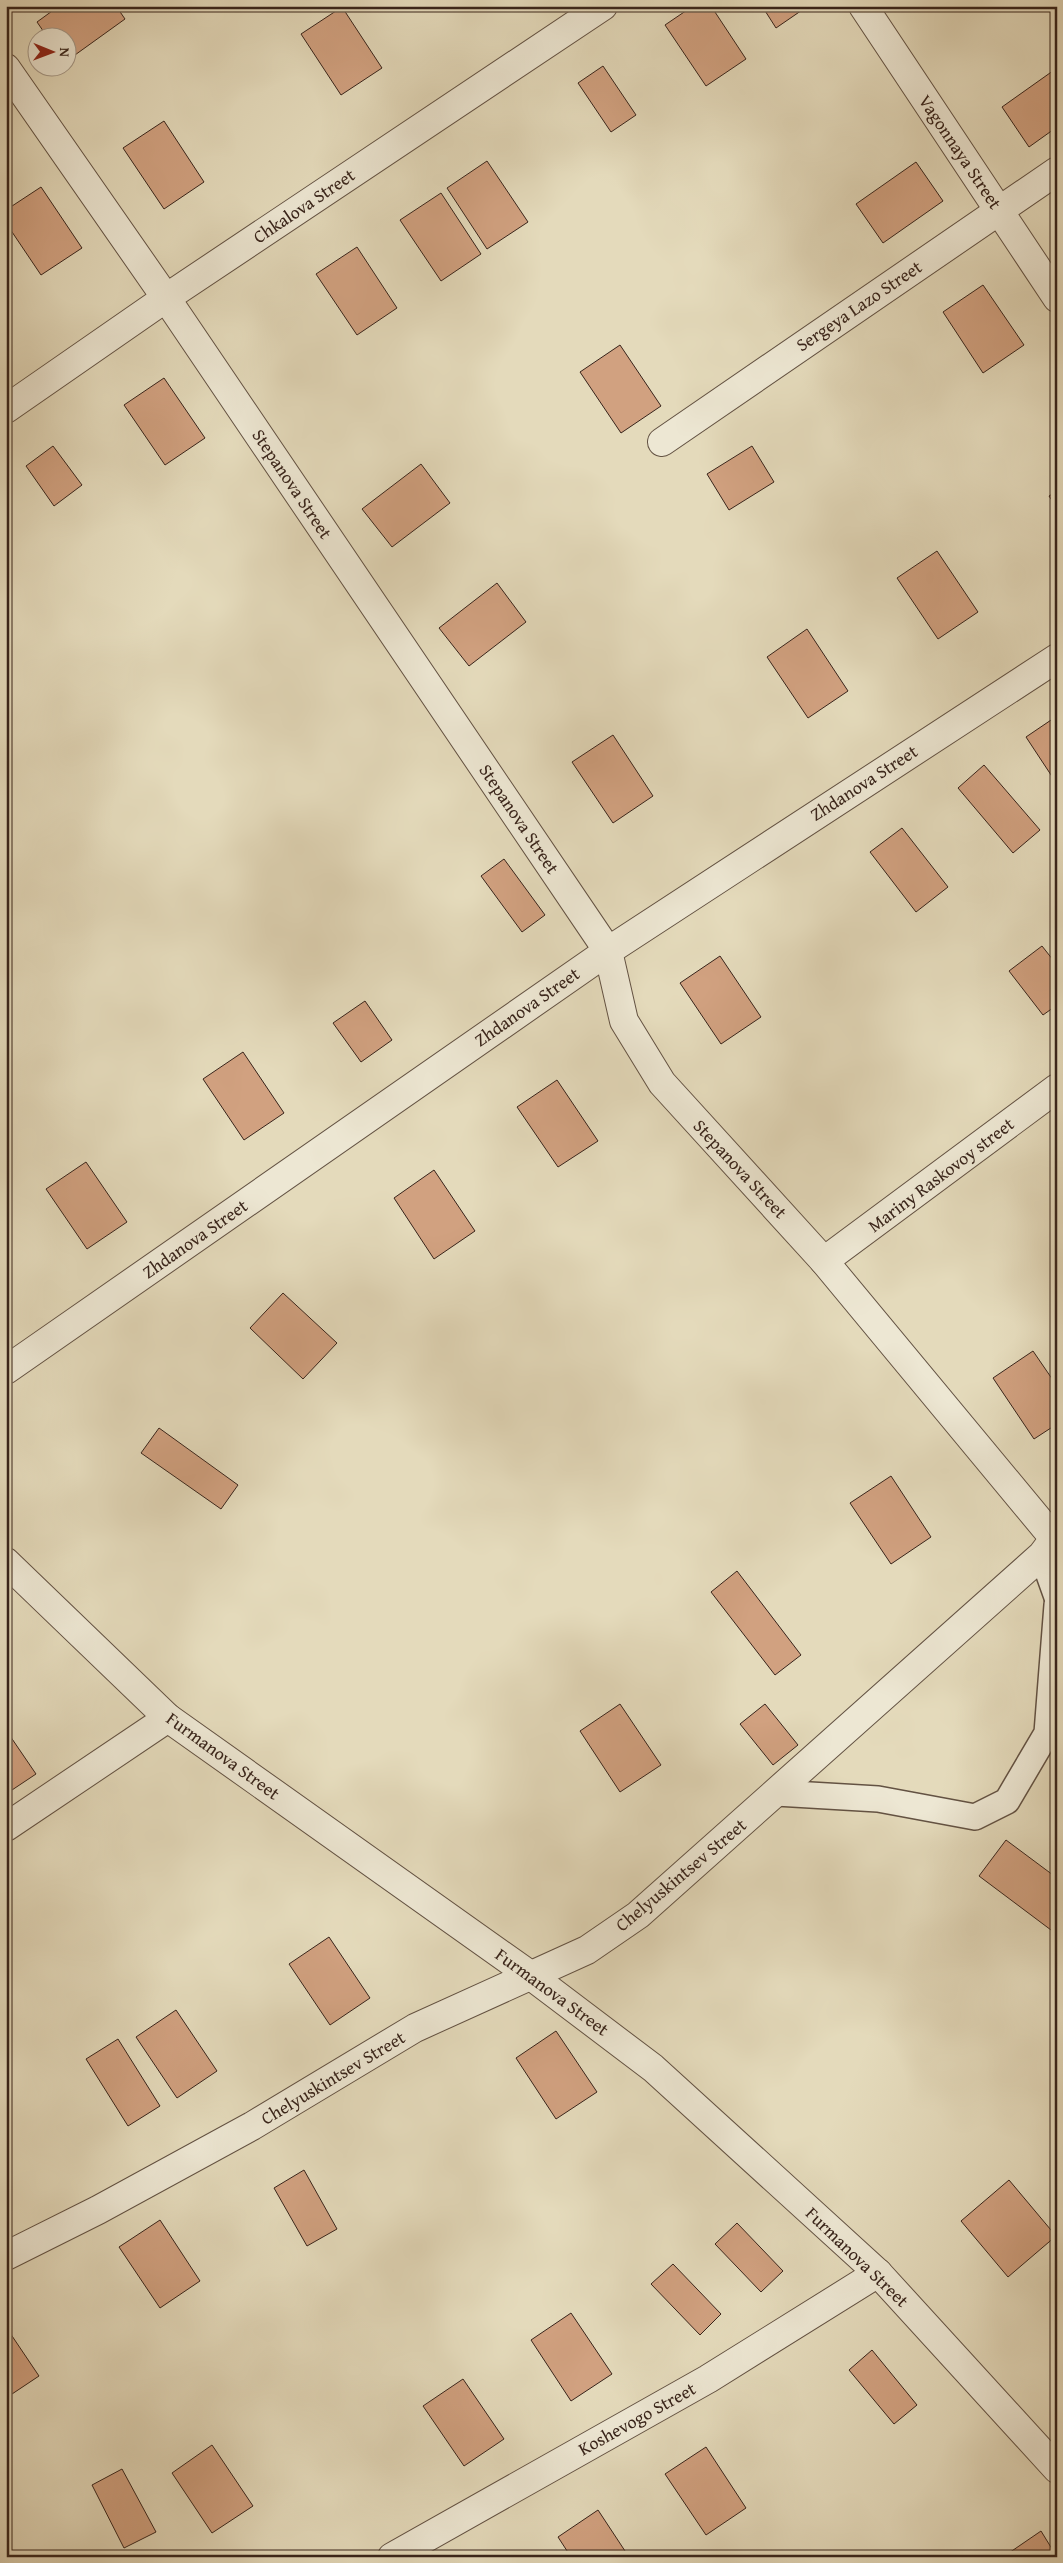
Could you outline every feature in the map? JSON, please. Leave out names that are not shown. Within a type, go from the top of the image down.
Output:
[{"type":"street","name":"Chkalova Street","points":[[6,409],[166,298],[603,6]]},
{"type":"street","name":"Vagonnaya Street","points":[[863,6],[1057,298]]},
{"type":"street","name":"Stepanova Street","points":[[6,68],[166,298],[608,951],[624,1021],[662,1083],[824,1261],[1052,1543]]},
{"type":"street","name":"Sergeya Lazo Street","points":[[662,442],[1057,172]]},
{"type":"street","name":"Zhdanova Street","points":[[6,1370],[608,951],[1057,658]]},
{"type":"street","name":"Mariny Raskovoy street","points":[[824,1261],[1057,1088]]},
{"type":"street","name":"Chelyuskintsev Street","points":[[6,2256],[98,2210],[252,2126],[415,2028],[587,1950],[638,1915],[1052,1543]]},
{"type":"street","name":"Furmanova Street","points":[[6,1562],[168,1718],[530,1975],[653,2068],[878,2274],[1057,2470]]},
{"type":"street","points":[[6,1827],[168,1718]]},
{"type":"street","name":"Koshevogo Street","points":[[392,2557],[708,2379],[878,2274]]},
{"type":"lane","points":[[1052,1543],[1057,1597]]},
{"type":"lane","points":[[776,1793],[878,1799],[974,1817],[1007,1801],[1047,1733],[1057,1605]]},
{"type":"building","points":[[59,6],[116,6],[125,19],[78,53],[78,28],[41,28],[37,22]]},
{"type":"building","points":[[693,6],[711,6],[746,59],[706,86],[665,25]]},
{"type":"building","points":[[762,6],[808,6],[776,28]]},
{"type":"building","points":[[342,7],[382,68],[341,95],[301,34]]},
{"type":"building","points":[[603,66],[636,115],[611,132],[578,83]]},
{"type":"building","points":[[1057,68],[1057,127],[1029,147],[1002,107]]},
{"type":"building","points":[[164,121],[204,182],[164,209],[123,148]]},
{"type":"building","points":[[487,161],[528,222],[487,249],[447,188]]},
{"type":"building","points":[[916,162],[943,201],[883,243],[856,204]]},
{"type":"building","points":[[41,187],[82,248],[41,275],[6,223],[6,210]]},
{"type":"building","points":[[441,193],[481,254],[441,281],[400,220]]},
{"type":"building","points":[[357,247],[397,308],[357,335],[316,274]]},
{"type":"building","points":[[983,285],[1024,345],[983,373],[943,312]]},
{"type":"building","points":[[620,345],[661,406],[621,433],[580,372]]},
{"type":"building","points":[[164,378],[205,438],[165,465],[124,405]]},
{"type":"building","points":[[53,446],[82,485],[54,506],[26,466]]},
{"type":"building","points":[[752,446],[774,482],[729,510],[707,474]]},
{"type":"building","points":[[421,464],[450,503],[392,547],[362,509]]},
{"type":"building","points":[[1057,491],[1057,508],[1049,496]]},
{"type":"building","points":[[937,551],[978,612],[938,639],[897,578]]},
{"type":"building","points":[[497,583],[526,622],[469,666],[439,628]]},
{"type":"building","points":[[807,629],[848,691],[808,718],[767,657]]},
{"type":"building","points":[[1057,716],[1057,784],[1026,737]]},
{"type":"building","points":[[613,735],[653,796],[613,823],[572,762]]},
{"type":"building","points":[[984,765],[1040,830],[1013,853],[958,788]]},
{"type":"building","points":[[902,828],[948,887],[916,912],[870,852]]},
{"type":"building","points":[[504,859],[545,915],[522,932],[481,876]]},
{"type":"building","points":[[1042,946],[1057,965],[1057,1005],[1043,1015],[1009,971]]},
{"type":"building","points":[[720,956],[761,1017],[721,1044],[680,983]]},
{"type":"building","points":[[365,1001],[392,1040],[361,1062],[333,1023]]},
{"type":"building","points":[[243,1052],[284,1113],[244,1140],[203,1079]]},
{"type":"building","points":[[557,1080],[598,1141],[558,1167],[517,1107]]},
{"type":"building","points":[[86,1162],[127,1222],[87,1249],[46,1189]]},
{"type":"building","points":[[434,1170],[475,1231],[434,1259],[394,1198]]},
{"type":"building","points":[[283,1293],[337,1343],[303,1379],[250,1328]]},
{"type":"building","points":[[1033,1351],[1057,1386],[1057,1424],[1034,1439],[993,1378]]},
{"type":"building","points":[[159,1428],[238,1485],[221,1509],[141,1453]]},
{"type":"building","points":[[891,1476],[931,1537],[891,1564],[850,1503]]},
{"type":"building","points":[[737,1571],[801,1655],[775,1675],[711,1592]]},
{"type":"building","points":[[620,1704],[661,1765],[620,1792],[580,1731]]},
{"type":"building","points":[[765,1704],[798,1745],[773,1765],[740,1724]]},
{"type":"building","points":[[6,1730],[36,1774],[6,1794]]},
{"type":"building","points":[[1006,1840],[1057,1878],[1057,1922],[1051,1930],[979,1876]]},
{"type":"building","points":[[329,1937],[370,1998],[330,2025],[289,1964]]},
{"type":"building","points":[[176,2010],[217,2071],[177,2098],[136,2037]]},
{"type":"building","points":[[556,2031],[597,2092],[556,2119],[516,2058]]},
{"type":"building","points":[[118,2039],[160,2106],[128,2126],[86,2059]]},
{"type":"building","points":[[304,2170],[337,2229],[307,2246],[274,2188]]},
{"type":"building","points":[[1009,2180],[1056,2236],[1008,2277],[961,2221]]},
{"type":"building","points":[[160,2220],[200,2281],[160,2308],[119,2247]]},
{"type":"building","points":[[737,2223],[783,2271],[761,2292],[715,2244]]},
{"type":"building","points":[[673,2264],[721,2314],[700,2335],[651,2284]]},
{"type":"building","points":[[571,2313],[612,2374],[571,2401],[531,2340]]},
{"type":"building","points":[[6,2327],[39,2376],[6,2398]]},
{"type":"building","points":[[872,2350],[917,2405],[894,2424],[849,2370]]},
{"type":"building","points":[[463,2379],[504,2439],[464,2466],[423,2406]]},
{"type":"building","points":[[212,2445],[253,2506],[212,2533],[172,2473]]},
{"type":"building","points":[[706,2447],[746,2508],[706,2535],[665,2474]]},
{"type":"building","points":[[122,2469],[156,2532],[124,2548],[92,2485]]},
{"type":"building","points":[[598,2510],[629,2557],[571,2557],[558,2537]]},
{"type":"building","points":[[1041,2531],[1057,2557],[1003,2557]]}]
